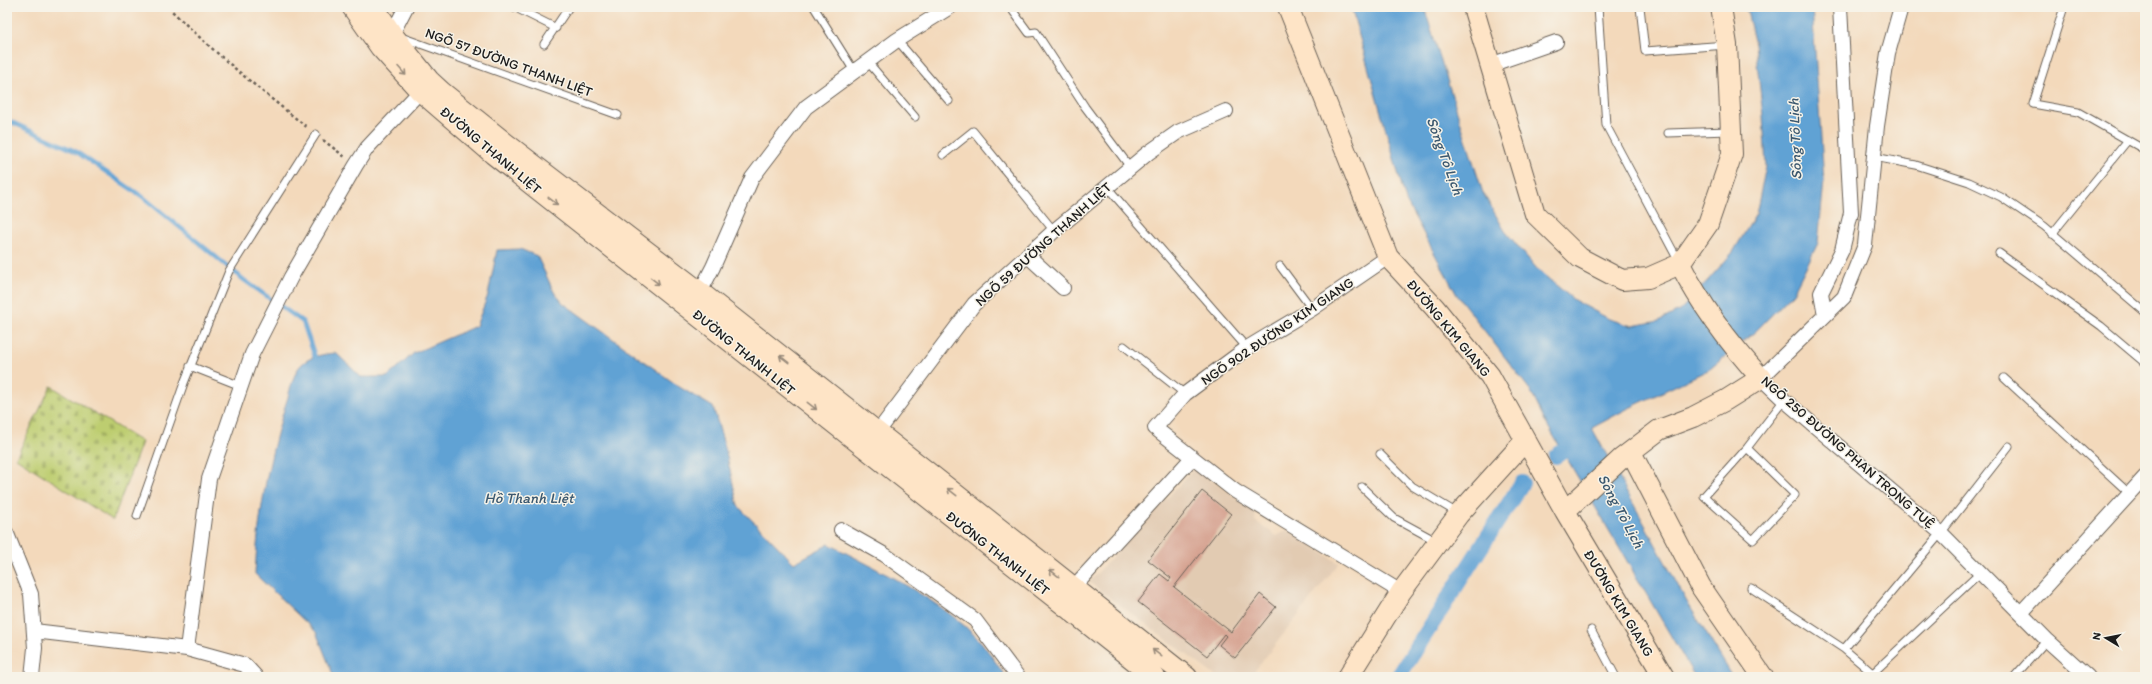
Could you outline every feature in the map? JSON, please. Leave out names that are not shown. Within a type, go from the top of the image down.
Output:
[{"type":"street","name":"ĐƯỜNG THANH LIỆT","points":[[352,7],[386,40],[425,85],[493,154],[1155,677]]},
{"type":"street","points":[[374,7],[386,40]]},
{"type":"street","points":[[386,40],[406,7]]},
{"type":"street","points":[[700,292],[713,267],[752,178],[806,107],[897,40],[950,7]]},
{"type":"street","name":"ĐƯỜNG KIM GIANG","points":[[1288,7],[1388,257],[1435,308],[1490,376],[1656,674]]},
{"type":"street","points":[[1473,7],[1535,214],[1580,258],[1622,280],[1648,278],[1680,264],[1708,224],[1732,154],[1727,45],[1722,7]]},
{"type":"street","points":[[1825,315],[1821,293],[1842,250],[1852,213],[1840,7]]},
{"type":"street","points":[[1565,511],[1626,456],[1659,430],[1693,417],[1726,400],[1761,378],[1844,297],[1865,245],[1874,157],[1888,53],[1901,7]]},
{"type":"street","points":[[1490,65],[1556,42]]},
{"type":"street","name":"ĐƯỜNG THANH LIỆT","points":[[425,85],[508,145],[700,292],[1187,677]]},
{"type":"street","points":[[187,648],[209,479],[252,354],[291,277],[356,165],[367,148],[425,85]]},
{"type":"street","name":"NGÕ 59 ĐƯỜNG THANH LIỆT","points":[[877,433],[974,304],[1054,231],[1130,167],[1178,132],[1226,111]]},
{"type":"street","points":[[1028,255],[1063,288]]},
{"type":"street","name":"NGÕ 902 ĐƯỜNG KIM GIANG","points":[[1192,458],[1155,428],[1185,394],[1247,348],[1312,309],[1388,257]]},
{"type":"street","name":"NGÕ 250 ĐƯỜNG PHAN TRỌNG TUỆ","points":[[1680,264],[1693,290],[1746,362],[1761,378],[1784,400],[1942,533],[2047,640],[2088,677]]},
{"type":"street","points":[[1348,677],[1401,592],[1459,514],[1525,441]]},
{"type":"street","points":[[1626,456],[1702,587],[1763,677]]},
{"type":"street","points":[[1074,588],[1192,458],[1235,491],[1401,592]]},
{"type":"street","points":[[2021,613],[2145,477]]},
{"type":"street","points":[[841,530],[885,555],[975,620],[1018,677]]},
{"type":"street","points":[[7,534],[31,594],[35,648],[32,677]]},
{"type":"street","points":[[34,631],[187,648],[245,665],[256,677]]},
{"type":"lane","points":[[514,7],[556,28]]},
{"type":"lane","points":[[544,44],[569,7]]},
{"type":"lane","points":[[814,7],[854,71]]},
{"type":"lane","points":[[1010,7],[1029,33],[1036,32],[1085,107],[1130,167]]},
{"type":"lane","points":[[1598,7],[1606,125],[1680,264]]},
{"type":"lane","points":[[1640,7],[1645,51],[1727,45]]},
{"type":"lane","points":[[2064,7],[2034,104],[2078,112],[2145,150]]},
{"type":"lane","name":"NGÕ 57 ĐƯỜNG THANH LIỆT","points":[[386,40],[618,115]]},
{"type":"lane","points":[[897,40],[949,101]]},
{"type":"lane","points":[[867,61],[914,117]]},
{"type":"lane","points":[[943,155],[973,131],[1054,231]]},
{"type":"lane","points":[[1668,132],[1731,131]]},
{"type":"lane","points":[[137,516],[190,366],[229,271],[316,134]]},
{"type":"lane","points":[[2052,234],[2128,140]]},
{"type":"lane","points":[[1874,157],[1916,165],[1969,182],[2018,207],[2145,312]]},
{"type":"lane","points":[[1107,187],[1247,348]]},
{"type":"lane","points":[[1999,253],[2101,326],[2145,363]]},
{"type":"lane","points":[[1280,266],[1312,309]]},
{"type":"lane","points":[[1124,346],[1185,394]]},
{"type":"lane","points":[[190,366],[241,386]]},
{"type":"lane","points":[[2004,378],[2130,494]]},
{"type":"lane","points":[[1747,448],[1795,495],[1753,540],[1704,496],[1747,448],[1784,400]]},
{"type":"lane","points":[[1844,649],[1942,533],[2008,446]]},
{"type":"lane","points":[[1380,454],[1412,486],[1459,514]]},
{"type":"lane","points":[[1362,487],[1394,518],[1438,542]]},
{"type":"lane","points":[[1751,588],[1844,649],[1875,675],[1980,573]]},
{"type":"lane","points":[[1591,630],[1616,677]]},
{"type":"lane","points":[[2014,677],[2047,640]]},
{"type":"path","points":[[168,7],[196,35],[254,86],[356,165]]},
{"type":"shaded area","points":[[1194,469],[1256,511],[1255,521],[1277,536],[1287,530],[1339,563],[1250,677],[1217,677],[1089,582]]},
{"type":"green space","points":[[51,386],[142,442],[113,520],[16,458]]},
{"type":"water","name":"Sông Tô Lịch","points":[[1351,7],[1424,7],[1483,193],[1505,231],[1538,270],[1574,300],[1609,319],[1632,326],[1659,321],[1679,311],[1733,252],[1756,214],[1766,166],[1763,116],[1755,45],[1746,7],[1812,7],[1824,181],[1818,243],[1793,293],[1757,330],[1710,369],[1625,410],[1592,428],[1687,602],[1733,677],[1695,677],[1546,423],[1530,390],[1457,295],[1406,201]]},
{"type":"water","name":"Hồ Thanh Liệt","points":[[520,249],[537,256],[554,292],[563,303],[681,388],[713,407],[725,448],[738,506],[794,563],[829,544],[910,587],[949,613],[966,627],[981,642],[1006,677],[334,677],[316,632],[255,574],[259,529],[270,463],[275,441],[296,373],[300,366],[312,358],[336,353],[361,377],[387,377],[414,353],[476,326],[488,295],[497,250]]},
{"type":"building","points":[[1202,491],[1231,514],[1174,587],[1231,632],[1260,594],[1276,607],[1235,658],[1219,645],[1226,636],[1224,634],[1207,656],[1138,602],[1160,574],[1169,581],[1171,578],[1148,560]]},
{"type":"waterway","points":[[7,120],[75,151],[143,197],[244,280],[303,322],[315,357]]},
{"type":"waterway","points":[[1556,456],[1581,439]]},
{"type":"waterway","points":[[1398,677],[1522,483]]}]
